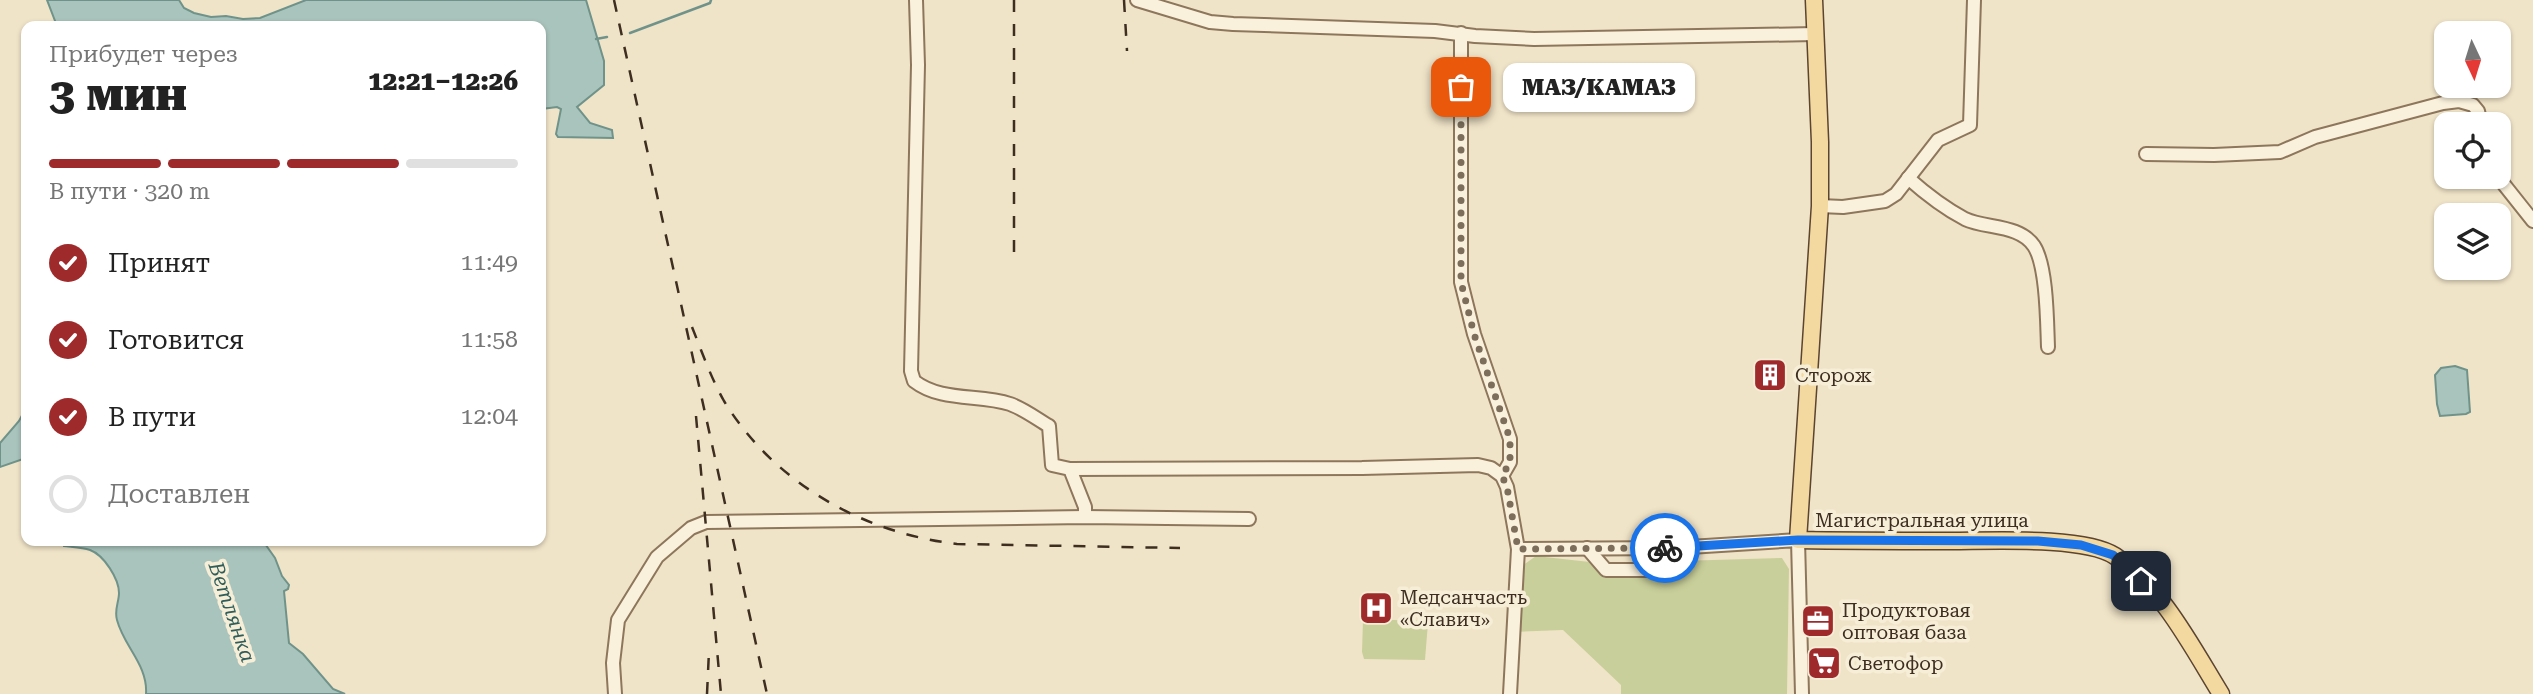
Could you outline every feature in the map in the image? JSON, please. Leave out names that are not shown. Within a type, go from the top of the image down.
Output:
[{"type":"main road","name":"Магистральная улица","points":[[1814,0],[1820,206],[1798,540],[2038,541],[2081,545],[2113,555],[2155,593],[2180,627],[2221,694]]},
{"type":"street","points":[[916,0],[918,65],[911,371],[914,381],[933,393],[1013,405],[1049,426],[1052,465],[1070,469],[1478,465],[1491,468],[1502,476],[1507,487],[1518,549],[1510,694]]},
{"type":"street","points":[[1137,0],[1210,22],[1461,33],[1534,39],[1815,34]]},
{"type":"street","points":[[1820,206],[1843,207],[1885,201],[1896,194],[1938,140],[1970,125],[1974,0]]},
{"type":"street","points":[[1461,33],[1461,282],[1474,334],[1510,439],[1510,462],[1502,476]]},
{"type":"street","points":[[2146,154],[2265,154],[2289,150],[2315,137],[2443,103],[2459,101],[2473,105],[2478,112]]},
{"type":"street","points":[[1908,178],[1930,197],[1967,220],[2011,230],[2035,247],[2045,296],[2048,347]]},
{"type":"street","points":[[2508,189],[2533,221]]},
{"type":"street","points":[[1070,469],[1085,508],[1085,517]]},
{"type":"street","points":[[615,694],[613,663],[618,620],[657,557],[691,528],[706,522],[1085,517],[1249,519]]},
{"type":"street","points":[[1518,549],[1674,548],[1798,540],[1802,694]]},
{"type":"street","points":[[1587,548],[1606,570],[1652,570],[1674,548]]},
{"type":"green space","points":[[1536,556],[1590,562],[1602,575],[1663,575],[1679,561],[1782,558],[1789,569],[1787,694],[1621,694],[1621,685],[1563,630],[1514,632],[1522,566]]},
{"type":"green space","points":[[1363,619],[1425,621],[1428,623],[1425,660],[1364,659]]},
{"type":"water","points":[[47,0],[179,0],[184,8],[194,13],[243,19],[260,18],[306,0],[586,0],[604,61],[604,85],[577,107],[590,123],[612,130],[613,138],[558,137],[556,134],[561,109],[546,108],[546,21],[55,21]]},
{"type":"water","points":[[2455,366],[2467,370],[2470,412],[2440,416],[2435,375],[2441,368]]},
{"type":"water","points":[[21,417],[21,460],[0,467],[0,443]]},
{"type":"water","points":[[64,546],[267,546],[289,585],[284,591],[289,643],[303,654],[333,689],[345,694],[146,694],[140,665],[117,620],[119,593],[114,575],[95,553],[84,548]]},
{"type":"waterway","name":"Ветлянка","points":[[630,33],[710,3],[711,0]]},
{"type":"waterway","name":"Ветлянка","points":[[596,39],[607,37]]},
{"type":"railway","points":[[614,0],[767,694]]},
{"type":"railway","points":[[1014,0],[1014,252]]},
{"type":"railway","points":[[1124,0],[1127,51]]},
{"type":"railway","points":[[692,327],[719,392],[745,430],[768,456],[795,479],[855,516],[888,529],[957,544],[1180,548]]},
{"type":"railway","points":[[696,416],[721,694]]},
{"type":"railway","points":[[707,694],[709,651]]},
{"type":"way so far","points":[[1461,87],[1461,282],[1474,334],[1510,439],[1510,462],[1502,476],[1507,487],[1518,549],[1665,548]]},
{"type":"place","name":"МАЗ/КАМАЗ","points":[[1461,87]]},
{"type":"place","name":"Сторож","points":[[1770,375]]},
{"type":"place","name":"Медсанчасть «Славич»","points":[[1376,608]]},
{"type":"place","name":"Продуктовая оптовая база","points":[[1818,621]]},
{"type":"place","name":"Светофор","points":[[1824,663]]},
{"type":"route","points":[[1665,548],[1798,540],[2038,541],[2081,545],[2113,555],[2141,581]]}]
